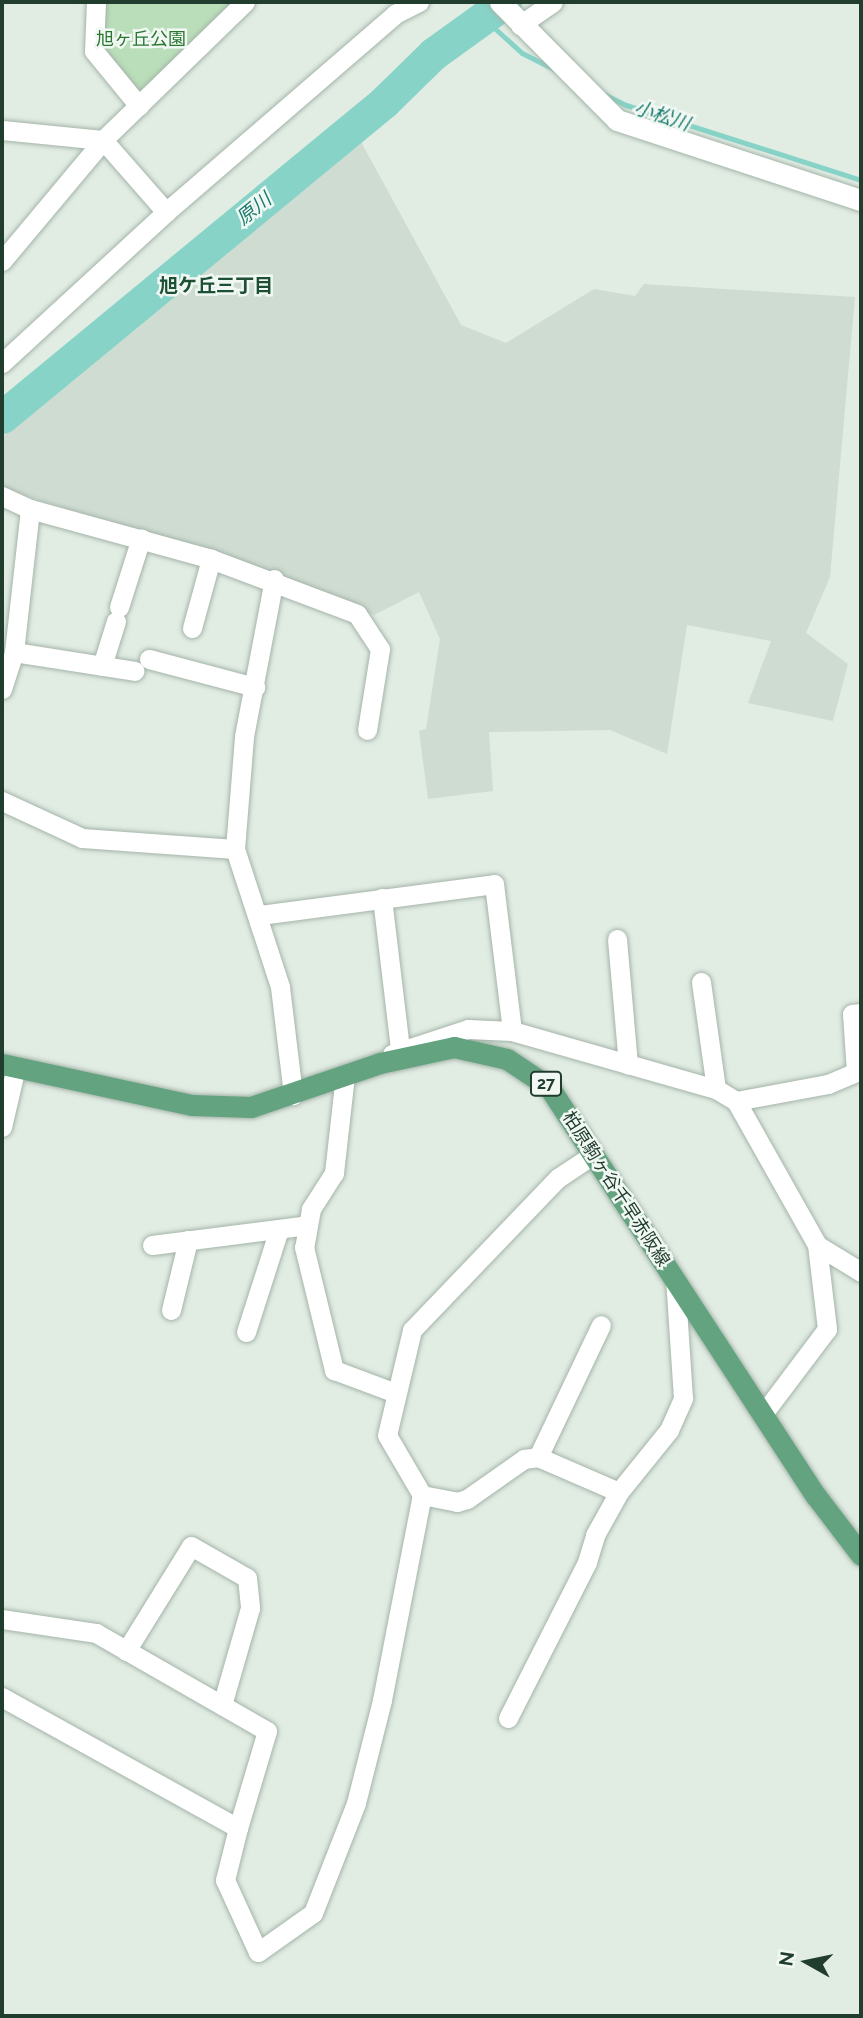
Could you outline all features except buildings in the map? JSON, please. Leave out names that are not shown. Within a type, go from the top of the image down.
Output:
[{"type":"main road","name":"柏原駒ヶ谷千早赤阪線","points":[[9,1066],[192,1105],[251,1107],[293,1095],[380,1063],[454,1047],[507,1059],[549,1087],[763,1414],[861,1555]]},
{"type":"street","points":[[96,2],[94,51],[139,106]]},
{"type":"street","points":[[2,261],[103,140],[245,2]]},
{"type":"street","points":[[2,361],[166,212],[395,14],[419,2]]},
{"type":"street","points":[[553,2],[511,14],[617,120],[861,200]]},
{"type":"street","points":[[2,130],[103,140],[166,212]]},
{"type":"street","points":[[2,496],[30,509],[141,538],[274,579],[357,614],[380,649],[367,730]]},
{"type":"street","points":[[2,689],[14,652],[30,509]]},
{"type":"street","points":[[102,666],[141,538]]},
{"type":"street","points":[[192,628],[211,559]]},
{"type":"street","points":[[274,579],[236,794],[235,849],[260,915],[280,987],[293,1095]]},
{"type":"street","points":[[14,652],[102,666],[142,665],[254,687]]},
{"type":"street","points":[[2,801],[82,838],[235,849]]},
{"type":"street","points":[[260,915],[494,884],[512,1031]]},
{"type":"street","points":[[382,898],[400,1049]]},
{"type":"street","points":[[617,939],[628,1065]]},
{"type":"street","points":[[701,982],[716,1089]]},
{"type":"street","points":[[736,1101],[828,1084],[856,1072],[852,1014],[861,1013]]},
{"type":"street","points":[[380,1063],[400,1049],[468,1029],[512,1031],[716,1089],[736,1101],[817,1245],[827,1329],[763,1414]]},
{"type":"street","points":[[2,1127],[9,1066]]},
{"type":"street","points":[[345,1075],[334,1173],[311,1209],[304,1247],[334,1370],[396,1393]]},
{"type":"street","points":[[2,1619],[96,1633],[267,1731],[237,1828],[225,1880],[258,1952],[313,1913],[334,1868],[356,1803],[382,1700],[422,1495],[387,1435],[412,1330],[558,1178],[594,1154]]},
{"type":"street","points":[[152,1245],[308,1225]]},
{"type":"street","points":[[246,1332],[279,1229]]},
{"type":"street","points":[[171,1310],[188,1240]]},
{"type":"street","points":[[817,1245],[861,1272]]},
{"type":"street","points":[[508,1718],[619,1492],[669,1430],[684,1398],[675,1279]]},
{"type":"street","points":[[538,1457],[601,1325]]},
{"type":"street","points":[[422,1495],[457,1502],[467,1499],[524,1459],[538,1457],[619,1492]]},
{"type":"street","points":[[126,1651],[191,1546],[247,1578],[250,1608],[222,1705]]},
{"type":"street","points":[[2,1698],[237,1828]]},
{"type":"shaded area","points":[[360,140],[461,325],[506,343],[594,289],[635,296],[644,284],[855,297],[830,577],[806,633],[848,664],[833,721],[748,703],[771,641],[687,625],[667,754],[610,730],[489,732],[493,791],[428,799],[419,731],[426,729],[440,639],[419,592],[374,615],[286,579],[2,488],[2,438],[59,380]]},
{"type":"green space","name":"旭ヶ丘公園","points":[[104,2],[229,2],[231,5],[145,91],[138,90],[102,47]]},
{"type":"waterway","name":"原川","points":[[2,417],[384,102],[433,54],[505,2]]},
{"type":"waterway","name":"小松川","points":[[481,16],[522,53],[556,70]]},
{"type":"waterway","name":"小松川","points":[[602,93],[626,105],[861,180]]},
{"type":"district","name":"旭ケ丘三丁目","points":[[216,286]]}]
